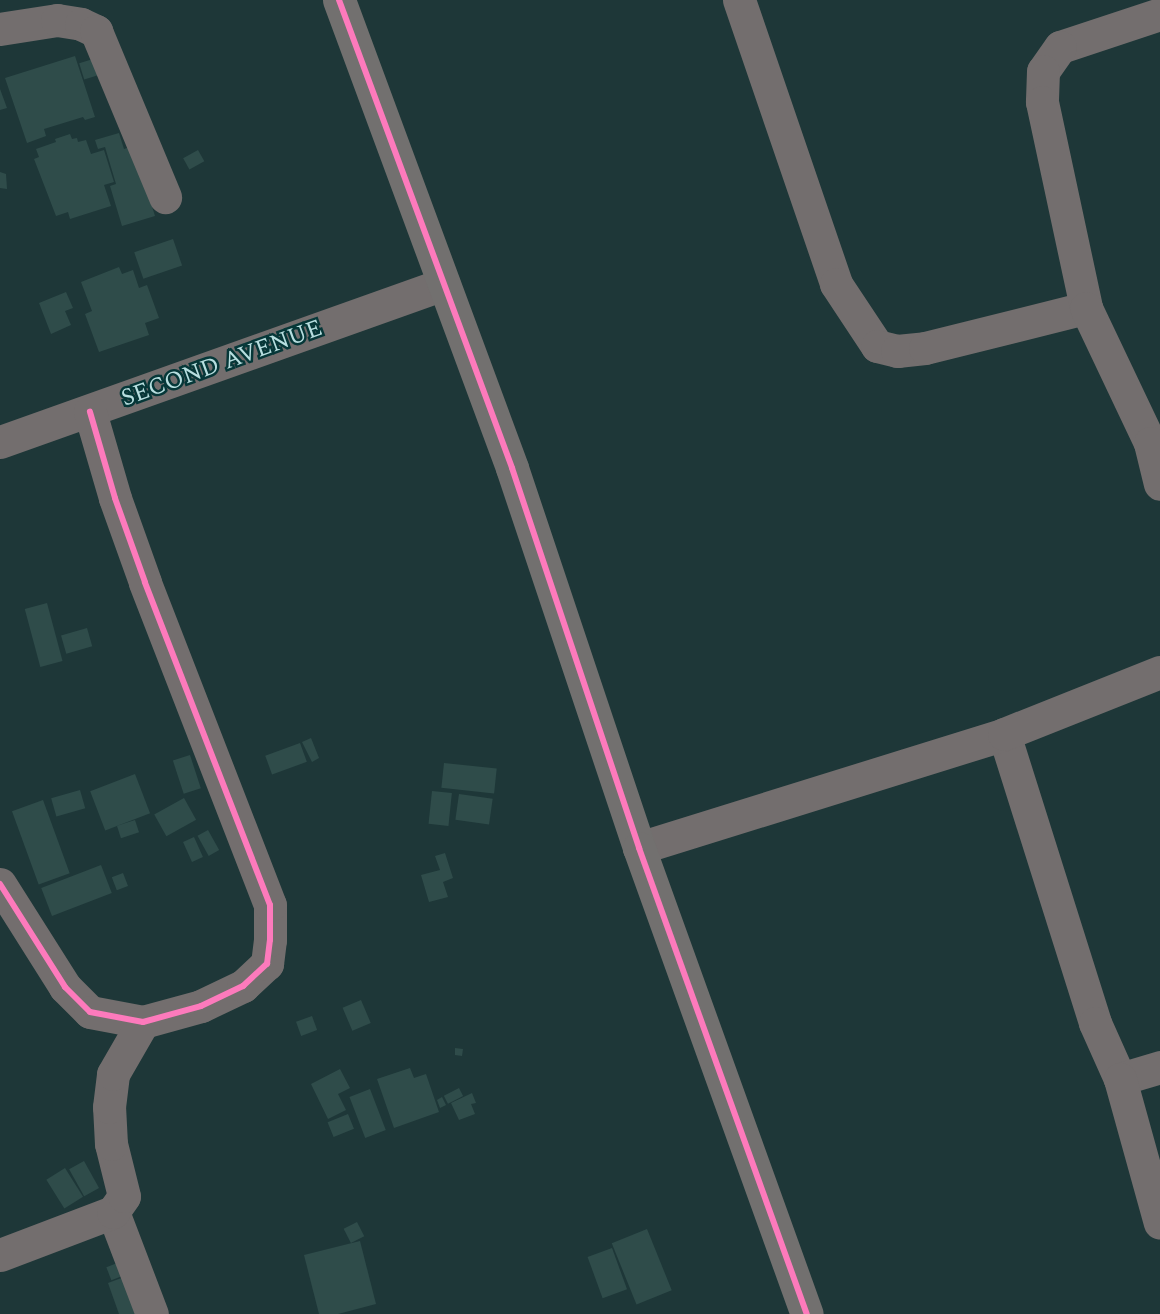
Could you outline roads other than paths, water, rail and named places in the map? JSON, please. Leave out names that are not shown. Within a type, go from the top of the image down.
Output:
[{"type":"street","points":[[339,0],[512,468],[639,848],[807,1314]]},
{"type":"street","points":[[739,0],[836,284],[877,346],[897,351],[925,348],[1086,308]]},
{"type":"street","points":[[1160,14],[1060,47],[1043,71],[1042,102],[1086,308],[1155,442],[1160,484]]},
{"type":"street","points":[[0,29],[57,20],[81,24],[96,31],[165,197]]},
{"type":"street","name":"SECOND AVENUE","points":[[0,442],[90,412],[444,284]]},
{"type":"street","points":[[0,884],[65,987],[90,1012],[143,1022],[201,1006],[243,986],[267,964],[270,905],[145,582],[115,498],[90,412]]},
{"type":"street","points":[[639,848],[1004,734],[1160,672]]},
{"type":"street","points":[[1004,734],[1095,1023],[1120,1079],[1160,1223]]},
{"type":"street","points":[[0,1255],[113,1212],[124,1196],[111,1144],[109,1107],[113,1074],[143,1022]]},
{"type":"street","points":[[1120,1079],[1160,1067]]},
{"type":"street","points":[[113,1212],[152,1314]]}]
